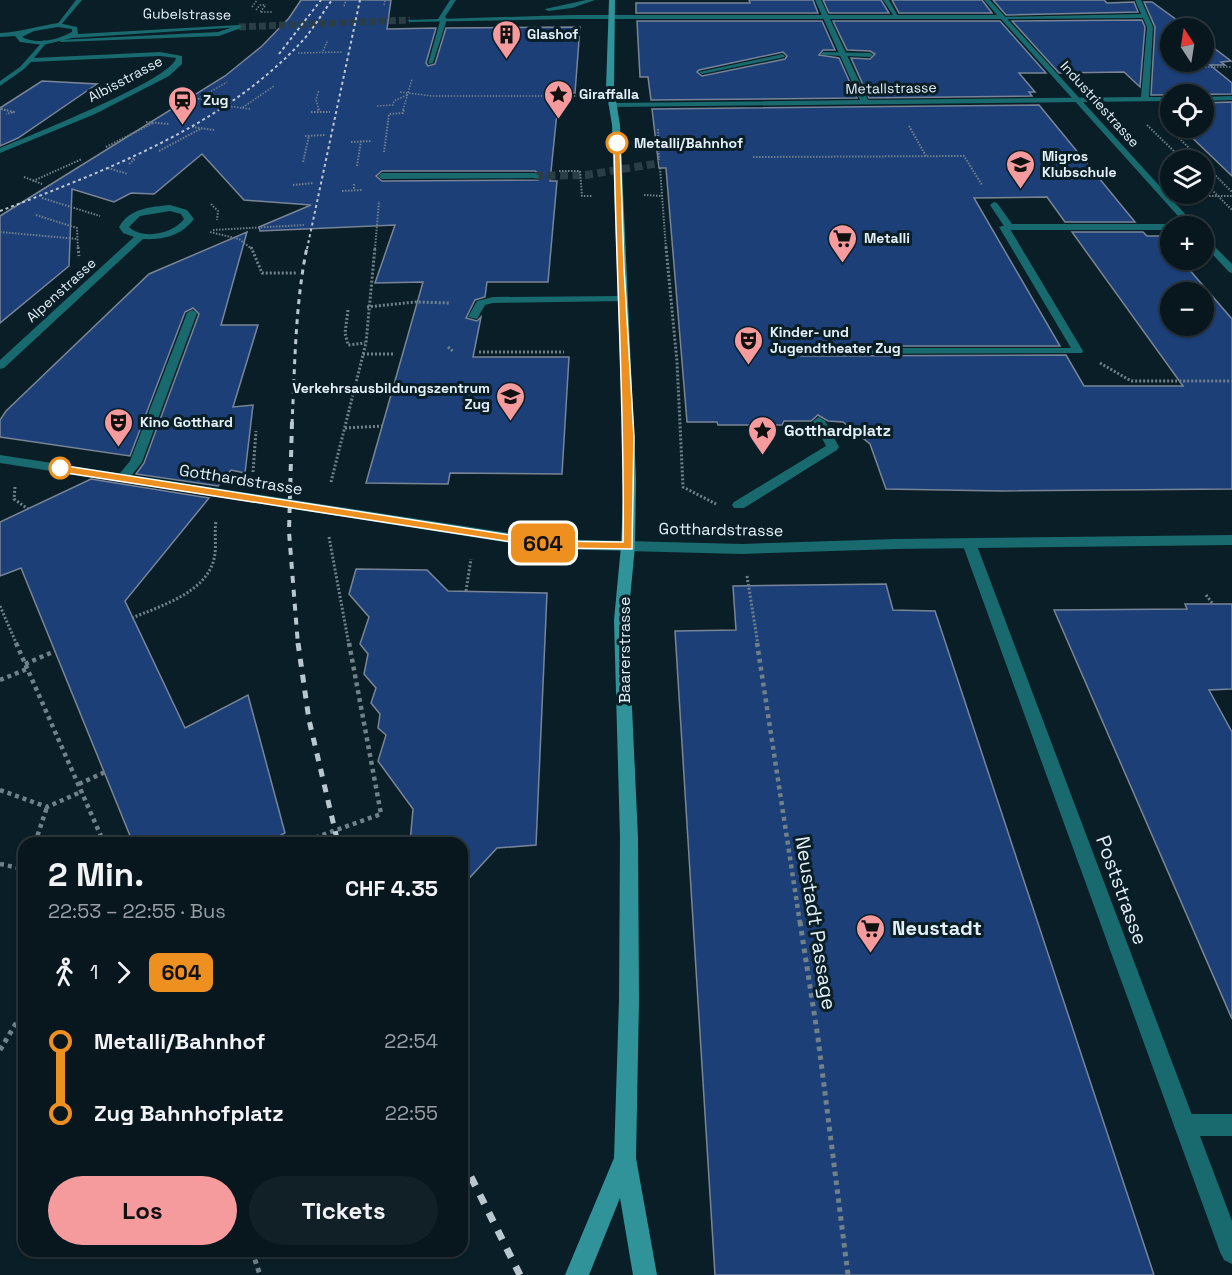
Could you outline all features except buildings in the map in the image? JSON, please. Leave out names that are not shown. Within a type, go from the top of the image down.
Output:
[{"type":"main road","name":"Baarerstrasse","points":[[612,0],[610,88],[616,125],[621,299],[629,437],[628,546],[621,620],[629,838],[629,1000],[625,1158],[645,1275]]},
{"type":"main road","name":"Baarerstrasse","points":[[577,1275],[625,1158]]},
{"type":"street","points":[[58,25],[79,0]]},
{"type":"street","points":[[430,63],[443,19],[453,0]]},
{"type":"street","points":[[465,18],[503,11],[572,6],[592,0]]},
{"type":"street","points":[[818,0],[865,102]]},
{"type":"street","points":[[886,0],[897,17]]},
{"type":"street","name":"Industriestrasse","points":[[987,0],[1183,216]]},
{"type":"street","points":[[1138,0],[1150,27],[1142,99]]},
{"type":"street","points":[[410,20],[611,17],[1145,16]]},
{"type":"street","name":"Gubelstrasse","points":[[0,35],[20,34],[32,29],[58,25],[73,32],[239,27],[219,34],[44,42],[22,41],[18,37],[20,34]]},
{"type":"street","name":"Gubelstrasse","points":[[61,40],[73,32]]},
{"type":"street","points":[[0,84],[22,68],[44,42]]},
{"type":"street","name":"Albisstrasse","points":[[0,151],[92,112],[167,75],[179,64],[180,57],[160,54],[27,60]]},
{"type":"street","points":[[823,54],[870,55]]},
{"type":"street","points":[[702,72],[783,56]]},
{"type":"street","name":"Metallstrasse","points":[[612,105],[1160,99]]},
{"type":"street","points":[[1214,99],[1232,99]]},
{"type":"street","points":[[382,176],[535,176]]},
{"type":"street","points":[[994,205],[1009,227]]},
{"type":"street","points":[[170,208],[188,215],[187,224],[173,232],[141,236],[126,231],[124,227],[126,222],[139,213],[170,208]]},
{"type":"street","points":[[1078,351],[1004,227],[1160,227]]},
{"type":"street","name":"Alpenstrasse","points":[[0,366],[141,236]]},
{"type":"street","points":[[1214,250],[1232,270]]},
{"type":"street","points":[[473,317],[481,303],[493,300],[621,299]]},
{"type":"street","points":[[122,478],[136,462],[192,313]]},
{"type":"street","points":[[801,351],[1078,351]]},
{"type":"street","points":[[739,505],[833,447],[819,421]]},
{"type":"street","name":"Gotthardstrasse","points":[[0,459],[549,544],[742,549],[969,543],[1232,540]]},
{"type":"street","name":"Poststrasse","points":[[969,543],[1232,1252]]},
{"type":"street","points":[[1185,1125],[1232,1125]]},
{"type":"path","points":[[301,0],[314,0]]},
{"type":"path","points":[[344,6],[346,0]]},
{"type":"path","points":[[384,5],[385,0]]},
{"type":"path","points":[[260,5],[266,5],[260,12],[272,12]]},
{"type":"path","points":[[324,51],[328,40]]},
{"type":"path","points":[[298,53],[344,52]]},
{"type":"path","points":[[1147,67],[1232,67]]},
{"type":"path","points":[[198,99],[227,82]]},
{"type":"path","points":[[242,108],[274,86]]},
{"type":"path","points":[[319,90],[316,100],[319,112]]},
{"type":"path","points":[[400,92],[432,96],[581,96],[587,92]]},
{"type":"path","points":[[395,114],[394,101],[411,94]]},
{"type":"path","points":[[384,153],[389,114],[403,113],[404,101],[411,94]]},
{"type":"path","points":[[189,98],[210,100]]},
{"type":"path","points":[[1121,99],[1173,150]]},
{"type":"path","points":[[1142,99],[1191,150]]},
{"type":"path","points":[[376,106],[393,105]]},
{"type":"path","points":[[228,106],[250,109]]},
{"type":"path","points":[[0,109],[14,112],[6,114]]},
{"type":"path","points":[[311,112],[330,112]]},
{"type":"path","points":[[146,122],[169,124]]},
{"type":"path","points":[[906,122],[926,156]]},
{"type":"path","points":[[106,147],[153,123]]},
{"type":"path","points":[[192,127],[214,130]]},
{"type":"path","points":[[159,151],[202,129]]},
{"type":"path","points":[[303,162],[307,136],[325,135]]},
{"type":"path","points":[[351,141],[372,141]]},
{"type":"path","points":[[357,166],[361,141]]},
{"type":"path","points":[[660,143],[668,282],[677,362],[683,487],[711,503],[739,505]]},
{"type":"path","points":[[753,157],[964,156],[994,205]]},
{"type":"path","points":[[129,164],[135,159],[131,158]]},
{"type":"path","points":[[33,180],[83,159],[74,163],[66,160]]},
{"type":"path","points":[[108,168],[128,174]]},
{"type":"path","points":[[1214,175],[1232,194]]},
{"type":"path","points":[[331,483],[366,343],[367,307],[382,176]]},
{"type":"path","points":[[24,177],[42,184]]},
{"type":"path","points":[[298,185],[299,179]]},
{"type":"path","points":[[293,185],[314,183]]},
{"type":"path","points":[[354,184],[354,190]]},
{"type":"path","points":[[342,191],[364,189]]},
{"type":"path","points":[[1214,192],[1232,210]]},
{"type":"path","points":[[1214,196],[1232,194]]},
{"type":"path","points":[[42,198],[106,218]]},
{"type":"path","points":[[0,232],[78,239],[77,228],[36,215]]},
{"type":"path","points":[[296,273],[262,273],[257,252],[242,239],[206,231],[304,225]]},
{"type":"path","points":[[367,307],[416,302],[481,303]]},
{"type":"path","points":[[348,310],[345,333],[348,345],[366,343]]},
{"type":"path","points":[[448,347],[454,352]]},
{"type":"path","points":[[1078,351],[1131,381],[1232,381]]},
{"type":"path","points":[[479,352],[529,354],[564,352]]},
{"type":"path","points":[[363,354],[394,354]]},
{"type":"path","points":[[345,428],[382,426]]},
{"type":"path","points":[[132,618],[180,597],[200,582],[213,563],[216,542],[215,522],[253,473],[256,431]]},
{"type":"path","points":[[8,486],[15,487],[14,499],[27,508]]},
{"type":"path","points":[[466,591],[471,558]]},
{"type":"path","points":[[317,837],[381,814],[333,559]]},
{"type":"path","name":"Neustadt Passage","points":[[747,576],[818,1038],[848,1275]]},
{"type":"path","points":[[1206,595],[1213,604]]},
{"type":"path","points":[[0,606],[102,837]]},
{"type":"path","points":[[0,680],[56,651]]},
{"type":"path","points":[[80,784],[105,772]]},
{"type":"path","points":[[0,790],[47,807],[83,791]]},
{"type":"path","points":[[37,837],[47,807]]},
{"type":"path","points":[[0,864],[18,868]]},
{"type":"path","points":[[0,1050],[18,1020]]},
{"type":"path","points":[[254,1257],[260,1275]]},
{"type":"tunnel","points":[[239,27],[410,20]]},
{"type":"tunnel","points":[[535,176],[586,175],[660,163]]},
{"type":"railway","points":[[279,54],[321,0]]},
{"type":"railway","points":[[0,211],[123,161],[202,120],[239,96],[274,69],[305,38],[332,0]]},
{"type":"railway","points":[[307,249],[360,0]]},
{"type":"railway","points":[[292,424],[298,313],[307,247]]},
{"type":"railway","points":[[292,422],[289,532],[298,645]]},
{"type":"railway","points":[[298,643],[309,720],[337,837]]},
{"type":"railway","points":[[468,1171],[520,1275]]},
{"type":"bus line","name":"604","points":[[60,468],[524,541],[628,546],[629,437],[617,195],[617,143]]},
{"type":"place","name":"Glashof","points":[[506,60]]},
{"type":"place","name":"Giraffalla","points":[[558,120]]},
{"type":"place","name":"Zug","points":[[182,126]]},
{"type":"place","name":"Metalli/Bahnhof","points":[[617,143]]},
{"type":"place","name":"Migros Klubschule","points":[[1021,190]]},
{"type":"place","name":"Metalli","points":[[843,264]]},
{"type":"place","name":"Kinder- und Jugendtheater Zug","points":[[749,366]]},
{"type":"place","name":"Verkehrsausbildungszentrum Zug","points":[[511,422]]},
{"type":"place","name":"Kino Gotthard","points":[[119,448]]},
{"type":"place","name":"Gotthardplatz","points":[[763,456]]},
{"type":"place","name":"Neustadt","points":[[871,954]]}]
